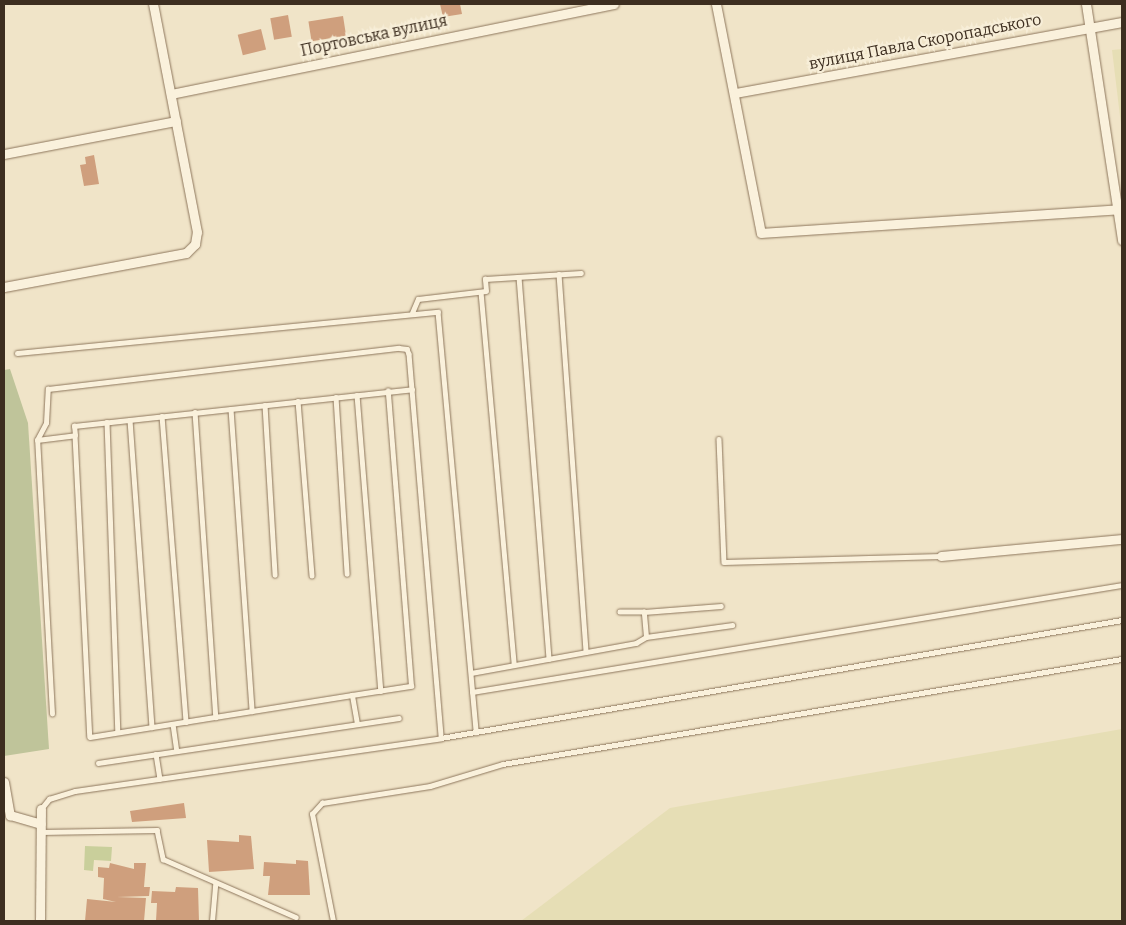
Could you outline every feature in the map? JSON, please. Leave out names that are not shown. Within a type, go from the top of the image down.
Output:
[{"type":"street","points":[[4,287],[186,252],[195,244],[197,232],[154,4]]},
{"type":"street","name":"Портовська вулиця","points":[[171,94],[614,4]]},
{"type":"street","points":[[716,4],[761,233],[1118,209]]},
{"type":"street","points":[[1086,4],[1122,240]]},
{"type":"street","name":"вулиця Павла Скоропадського","points":[[735,93],[1090,26],[1122,22]]},
{"type":"street","points":[[4,154],[176,121]]},
{"type":"street","points":[[941,556],[1122,538]]},
{"type":"street","points":[[4,782],[7,816],[41,828]]},
{"type":"street","points":[[40,921],[41,809]]},
{"type":"lane","points":[[412,313],[418,299],[486,291],[485,279],[581,273]]},
{"type":"lane","points":[[559,274],[586,652]]},
{"type":"lane","points":[[520,277],[549,659]]},
{"type":"lane","points":[[480,292],[514,665]]},
{"type":"lane","points":[[17,353],[433,311],[441,315],[476,732]]},
{"type":"lane","points":[[52,714],[37,440],[46,423],[48,389],[399,348],[407,349],[412,389],[441,738]]},
{"type":"lane","points":[[388,391],[411,686],[90,737],[74,426],[231,408],[265,405],[388,391],[412,389]]},
{"type":"lane","points":[[357,395],[381,690]]},
{"type":"lane","points":[[336,397],[347,574]]},
{"type":"lane","points":[[298,401],[312,575]]},
{"type":"lane","points":[[265,405],[275,575]]},
{"type":"lane","points":[[231,408],[252,711]]},
{"type":"lane","points":[[195,412],[216,717]]},
{"type":"lane","points":[[162,416],[186,722]]},
{"type":"lane","points":[[130,420],[152,727]]},
{"type":"lane","points":[[107,422],[118,732]]},
{"type":"lane","points":[[37,440],[75,435]]},
{"type":"lane","points":[[719,439],[724,562],[941,556]]},
{"type":"lane","points":[[472,692],[1122,585]]},
{"type":"lane","points":[[620,612],[721,606]]},
{"type":"lane","points":[[644,612],[646,637]]},
{"type":"lane","points":[[41,809],[49,799],[75,791],[441,738],[1122,620]]},
{"type":"lane","points":[[471,673],[586,652],[646,637],[732,625]]},
{"type":"lane","points":[[333,921],[312,814],[322,803],[422,788],[503,764],[1122,659]]},
{"type":"lane","points":[[352,695],[357,724]]},
{"type":"lane","points":[[98,762],[399,718]]},
{"type":"lane","points":[[173,724],[178,751]]},
{"type":"lane","points":[[156,754],[160,779]]},
{"type":"lane","points":[[41,828],[157,830],[163,859],[215,884],[296,917]]},
{"type":"lane","points":[[212,921],[215,884]]},
{"type":"shaded area","points":[[1122,49],[1122,133],[1112,50]]},
{"type":"shaded area","points":[[1122,729],[1122,921],[521,921],[670,808]]},
{"type":"green space","points":[[10,369],[28,423],[49,749],[4,756],[4,370]]},
{"type":"green space","points":[[85,846],[112,847],[111,861],[94,860],[93,871],[84,870]]},
{"type":"building","points":[[440,4],[460,4],[462,14],[443,17]]},
{"type":"building","points":[[288,15],[292,37],[274,40],[270,18]]},
{"type":"building","points":[[343,16],[346,36],[312,41],[308,21]]},
{"type":"building","points":[[261,29],[266,49],[243,55],[238,35]]},
{"type":"building","points":[[94,155],[99,184],[84,186],[80,165],[86,164],[85,157]]},
{"type":"building","points":[[184,803],[186,818],[132,822],[130,811]]},
{"type":"building","points":[[239,835],[251,836],[254,869],[209,872],[207,840],[239,842]]},
{"type":"building","points":[[296,860],[308,861],[310,895],[268,895],[270,876],[263,876],[264,862],[296,864]]},
{"type":"building","points":[[110,863],[134,869],[134,863],[146,863],[144,887],[150,887],[149,896],[117,897],[146,898],[144,921],[85,921],[87,899],[116,902],[103,899],[104,878],[98,877],[98,867],[109,868]]},
{"type":"building","points":[[176,887],[198,888],[199,921],[156,921],[157,903],[151,903],[152,891],[175,892]]}]
